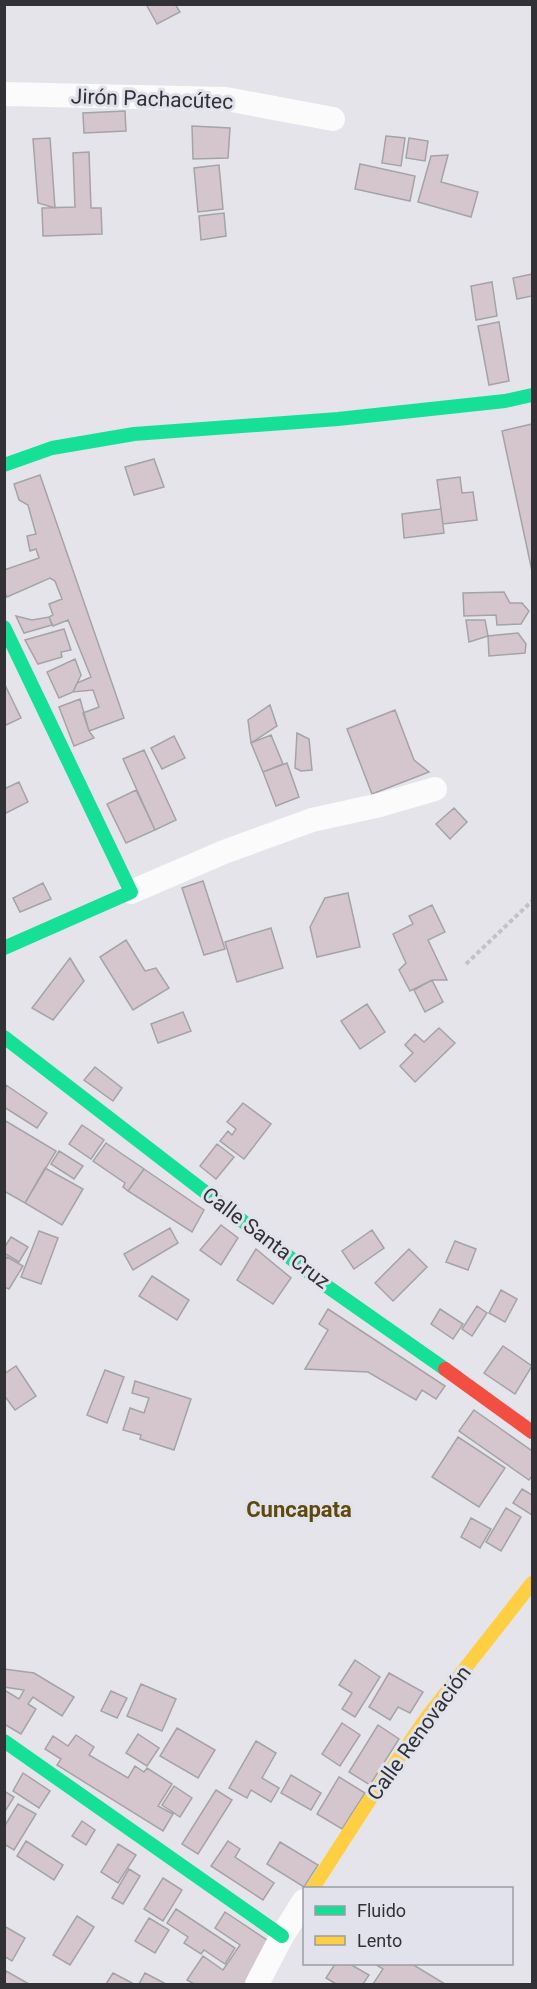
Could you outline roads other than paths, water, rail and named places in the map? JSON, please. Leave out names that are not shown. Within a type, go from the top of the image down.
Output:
[{"type":"street","name":"Jirón Pachacútec","points":[[4,94],[226,99],[333,119]]},
{"type":"street","points":[[4,465],[52,448],[134,434],[338,419],[505,401],[532,395]]},
{"type":"street","points":[[4,627],[131,892]]},
{"type":"street","points":[[4,948],[224,852],[312,820],[380,805],[435,789]]},
{"type":"street","name":"Calle Santa Cruz","points":[[4,1037],[328,1287],[532,1432]]},
{"type":"street","name":"Calle Renovación","points":[[314,1887],[427,1717],[532,1583]]},
{"type":"street","points":[[4,1741],[282,1936]]},
{"type":"street","points":[[257,1984],[282,1936],[303,1903]]},
{"type":"district","name":"Cuncapata","points":[[299,1509]]}]
